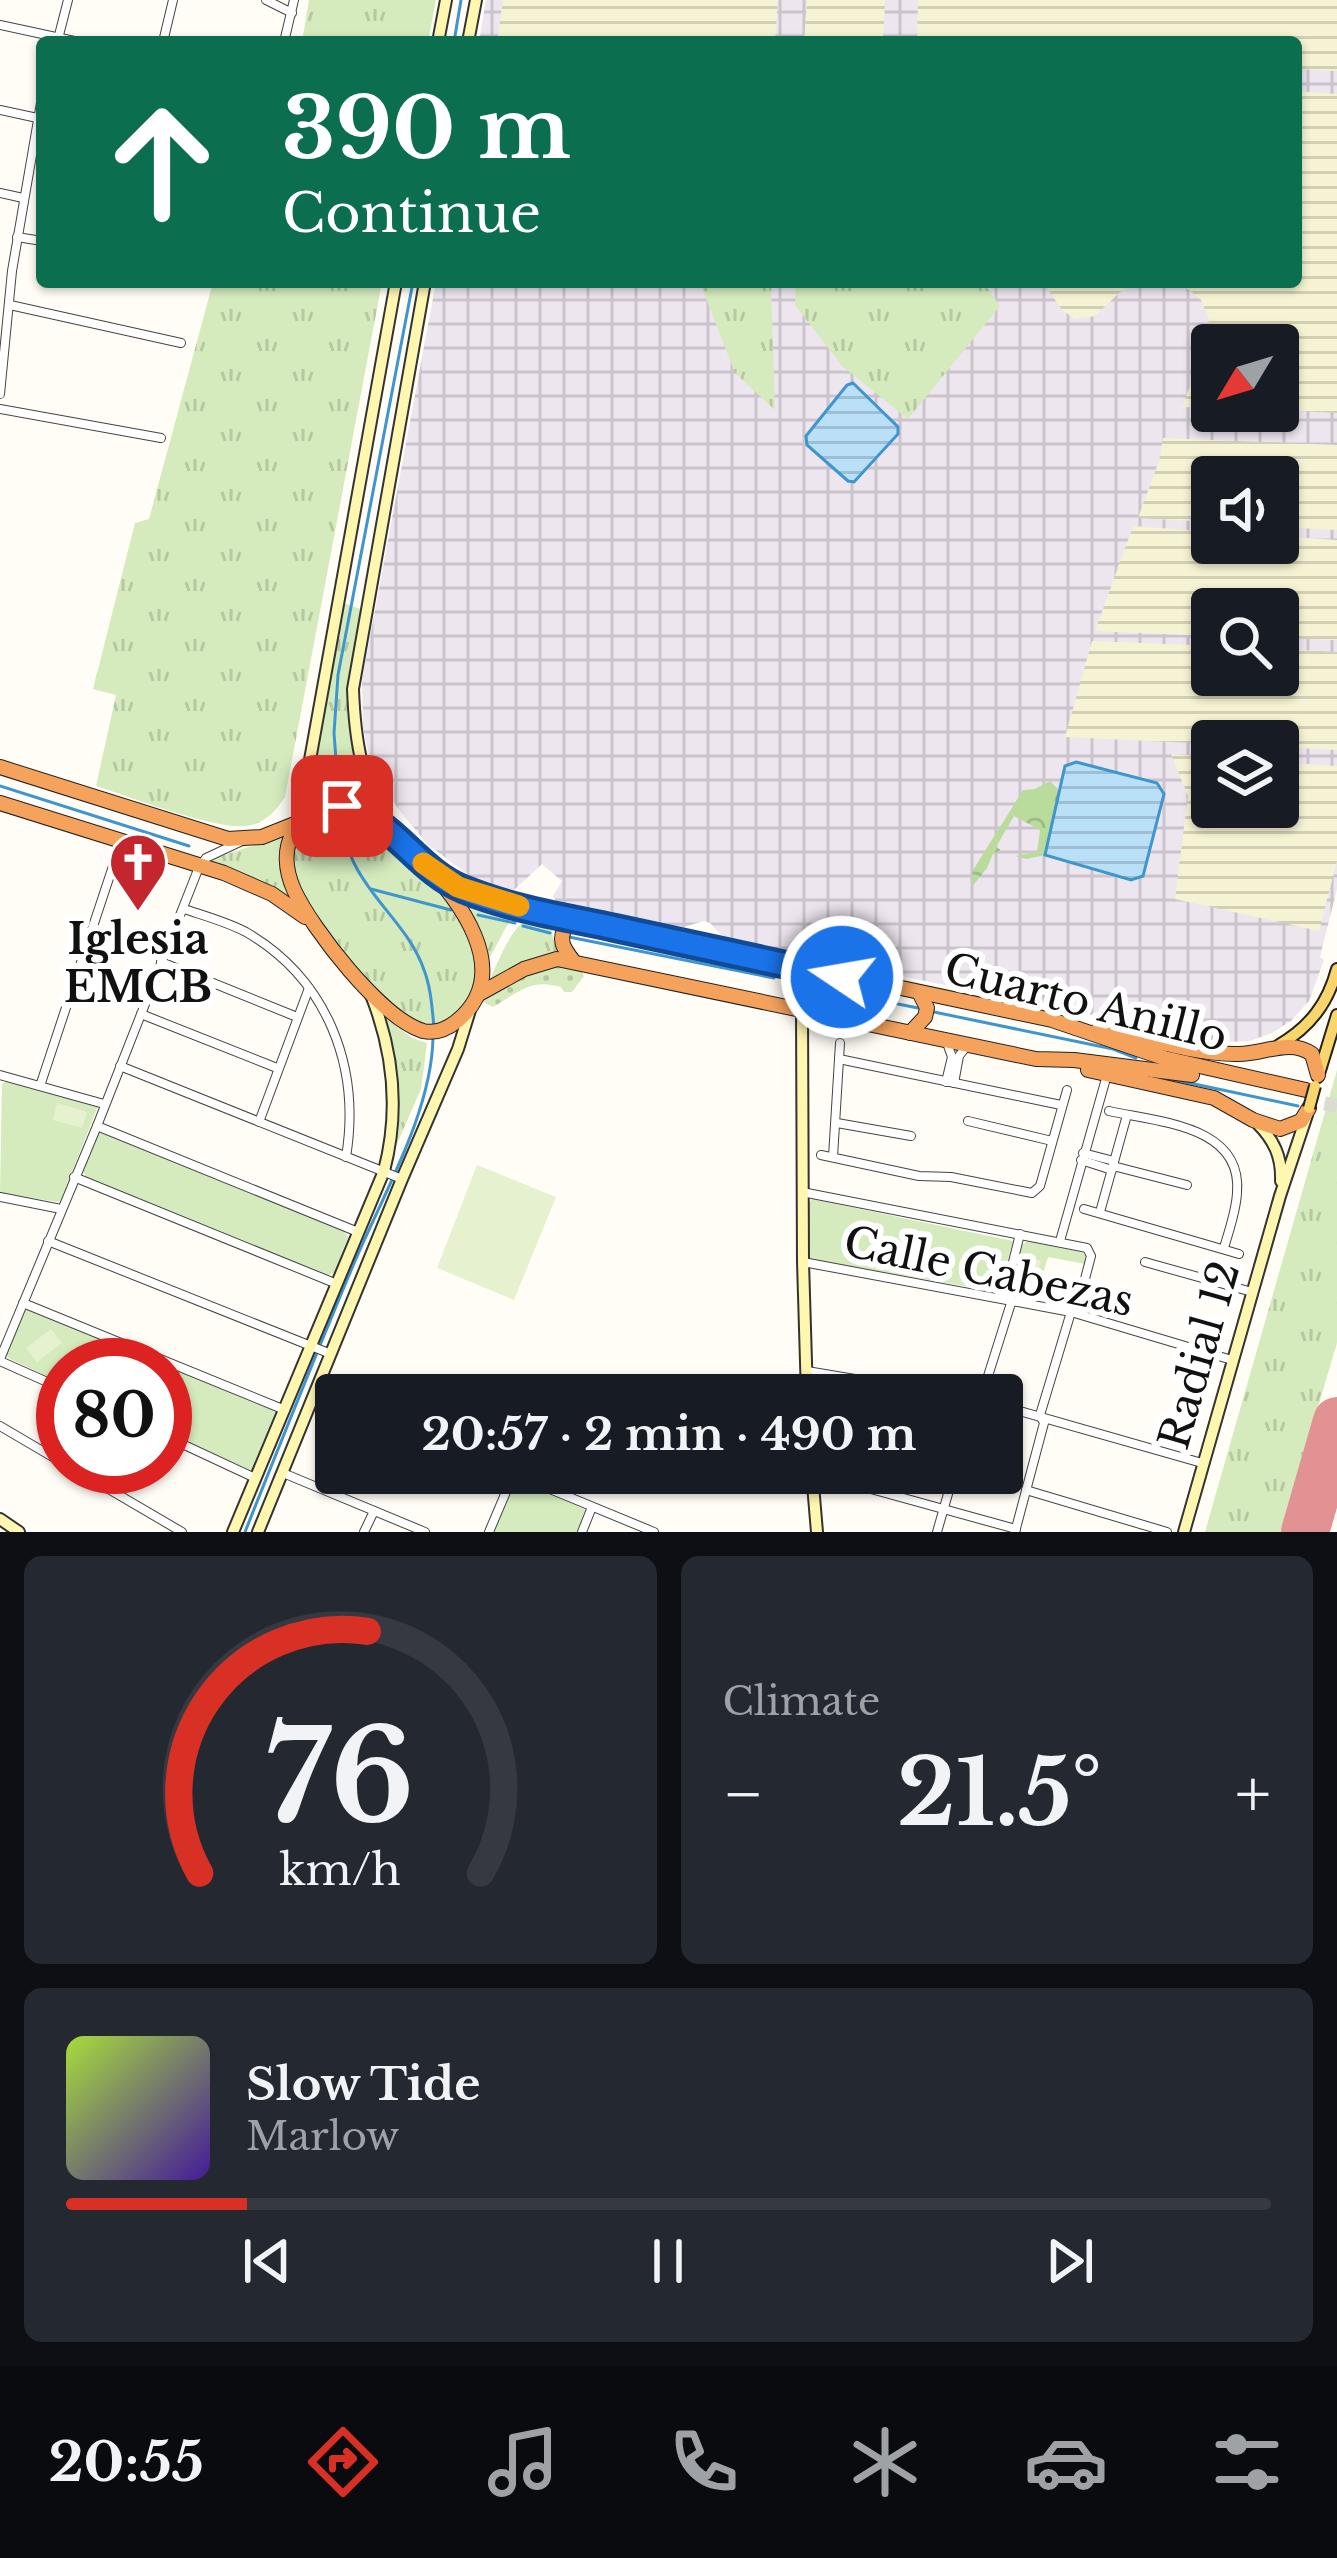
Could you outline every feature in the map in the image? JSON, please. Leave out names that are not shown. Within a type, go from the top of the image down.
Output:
[{"type":"highway","points":[[0,767],[215,836],[243,840],[262,837],[336,806],[359,811],[389,830],[457,902],[475,937],[482,974],[475,1001]]},
{"type":"highway","points":[[0,803],[260,888],[314,923]]},
{"type":"highway","points":[[298,822],[289,845],[289,876],[295,892],[344,964],[370,992]]},
{"type":"highway","name":"Cuarto Anillo","points":[[432,872],[485,897],[581,921],[1052,1020],[1175,1061],[1310,1091]]},
{"type":"highway","points":[[574,962],[564,949],[562,936],[568,924],[581,921]]},
{"type":"highway","name":"Cuarto Anillo","points":[[370,992],[395,1014],[433,1032],[445,1029],[493,984],[557,959],[1036,1059],[1173,1071],[1310,1091]]},
{"type":"highway","points":[[910,1033],[925,1017],[927,1008],[920,994]]},
{"type":"highway","points":[[1036,1059],[1214,1098],[1280,1129],[1300,1121],[1316,1062],[1306,1049],[1222,1053],[1052,1020]]},
{"type":"main road","points":[[440,36],[446,0]]},
{"type":"main road","points":[[468,36],[476,0]]},
{"type":"main road","points":[[298,822],[380,393],[395,288]]},
{"type":"main road","points":[[389,830],[364,777],[353,689],[423,288]]},
{"type":"main road","points":[[1272,1048],[1311,1021],[1337,969]]},
{"type":"main road","points":[[258,1532],[393,1175],[394,1087],[386,1032],[370,992]]},
{"type":"main road","points":[[233,1532],[358,1232],[458,1048],[475,1001]]},
{"type":"main road","points":[[802,1010],[807,1371]]},
{"type":"main road","name":"Radial 12","points":[[1184,1532],[1310,1091],[1337,1015]]},
{"type":"main road","name":"Radial 12","points":[[1253,1120],[1268,1134],[1280,1157],[1280,1196]]},
{"type":"main road","points":[[814,1494],[817,1532]]},
{"type":"main road","points":[[0,1519],[19,1532]]},
{"type":"street","points":[[59,36],[68,0]]},
{"type":"street","points":[[164,36],[173,0]]},
{"type":"street","points":[[266,0],[292,13]]},
{"type":"street","points":[[286,36],[294,0]]},
{"type":"street","points":[[0,25],[43,36]]},
{"type":"street","points":[[0,110],[36,117]]},
{"type":"street","points":[[0,394],[12,271],[36,133]]},
{"type":"street","points":[[0,193],[23,198]]},
{"type":"street","points":[[17,237],[36,241]]},
{"type":"street","points":[[0,268],[12,271]]},
{"type":"street","points":[[10,305],[181,343]]},
{"type":"street","points":[[0,409],[161,438]]},
{"type":"street","points":[[36,1377],[0,1360],[166,964],[199,867],[206,858],[243,840]]},
{"type":"street","points":[[40,1086],[121,841]]},
{"type":"street","points":[[184,909],[243,931],[280,955],[309,986],[332,1025],[346,1067],[351,1112],[346,1156]]},
{"type":"street","points":[[166,964],[297,1017]]},
{"type":"street","points":[[259,1122],[309,986]]},
{"type":"street","points":[[145,1016],[277,1068]]},
{"type":"street","points":[[944,1040],[952,1055],[950,1082]]},
{"type":"street","points":[[833,1157],[840,1043]]},
{"type":"street","points":[[950,1082],[959,1056],[967,1045],[972,1046]]},
{"type":"street","points":[[839,1060],[1061,1106]]},
{"type":"street","points":[[120,1066],[393,1175]]},
{"type":"street","points":[[1060,1241],[1107,1074]]},
{"type":"street","points":[[0,1075],[104,1104]]},
{"type":"street","points":[[821,1155],[919,1176],[1032,1192],[1040,1186],[1067,1090]]},
{"type":"street","points":[[1109,1111],[1203,1133],[1223,1148],[1236,1170],[1238,1195],[1223,1248]]},
{"type":"street","points":[[1100,1212],[1127,1115]]},
{"type":"street","points":[[968,1121],[1052,1141]]},
{"type":"street","points":[[837,1123],[911,1136]]},
{"type":"street","points":[[97,1126],[358,1232]]},
{"type":"street","points":[[1082,1157],[1187,1185]]},
{"type":"street","points":[[74,1177],[337,1284]]},
{"type":"street","points":[[802,1192],[1060,1241],[1087,1248],[1091,1256],[1040,1415],[1044,1424],[1015,1531],[887,1494]]},
{"type":"street","points":[[0,1197],[61,1209]]},
{"type":"street","points":[[1084,1209],[1239,1254]]},
{"type":"street","points":[[988,1374],[1020,1234]]},
{"type":"street","points":[[48,1240],[329,1353]]},
{"type":"street","name":"Calle Cabezas","points":[[802,1262],[1073,1312],[1232,1360]]},
{"type":"street","points":[[1145,1262],[1252,1292]]},
{"type":"street","points":[[23,1304],[285,1410]]},
{"type":"street","points":[[807,1371],[825,1374]]},
{"type":"street","points":[[1023,1411],[1202,1462]]},
{"type":"street","points":[[0,1426],[36,1447]]},
{"type":"street","points":[[192,1449],[255,1478]]},
{"type":"street","points":[[283,1473],[425,1532]]},
{"type":"street","points":[[1026,1490],[1167,1532]]},
{"type":"street","points":[[117,1494],[182,1532]]},
{"type":"street","points":[[489,1532],[504,1494]]},
{"type":"street","points":[[562,1494],[654,1532]]},
{"type":"street","points":[[938,1532],[948,1494]]},
{"type":"street","points":[[582,1532],[592,1507]]},
{"type":"street","points":[[364,1532],[374,1511]]},
{"type":"shaded area","points":[[486,0],[1337,0],[1337,889],[1320,957],[1324,960],[1309,1001],[1291,1021],[1250,1041],[1222,1042],[726,940],[704,921],[677,929],[558,904],[553,896],[562,881],[542,864],[513,891],[474,879],[427,844],[396,806],[369,755],[362,680],[435,288],[1302,288],[1302,36],[480,36]]},
{"type":"shaded area","points":[[503,0],[778,0],[775,36],[498,36]]},
{"type":"shaded area","points":[[807,0],[885,0],[883,36],[804,36]]},
{"type":"shaded area","points":[[918,0],[1337,0],[1337,71],[1302,69],[1302,36],[917,36]]},
{"type":"shaded area","points":[[1302,91],[1337,94],[1337,413],[1299,411],[1299,324],[1208,324],[1201,300],[1187,288],[1302,288]]},
{"type":"shaded area","points":[[1047,288],[1130,288],[1095,316],[1075,319],[1062,310]]},
{"type":"shaded area","points":[[1191,384],[1191,407],[1182,407]]},
{"type":"shaded area","points":[[1163,438],[1337,445],[1337,530],[1299,528],[1299,456],[1191,456],[1191,521],[1138,518]]},
{"type":"shaded area","points":[[1133,526],[1191,530],[1191,564],[1299,564],[1299,537],[1337,540],[1337,640],[1299,639],[1299,588],[1191,588],[1191,635],[1095,631]]},
{"type":"shaded area","points":[[1092,641],[1191,645],[1191,696],[1299,696],[1299,650],[1337,652],[1337,750],[1299,748],[1299,720],[1191,720],[1191,743],[1065,737]]},
{"type":"shaded area","points":[[1171,754],[1191,755],[1191,828],[1299,828],[1299,763],[1337,766],[1337,861],[1319,931],[1175,899],[1188,796]]},
{"type":"green space","points":[[309,0],[436,0],[429,36],[303,36]]},
{"type":"green space","points":[[211,288],[381,288],[285,797],[259,823],[232,826],[194,818],[96,786],[116,695],[93,689],[135,523],[149,519]]},
{"type":"green space","points":[[702,288],[771,288],[775,410],[735,373]]},
{"type":"green space","points":[[796,288],[987,288],[1000,306],[908,419],[842,366],[795,305]]},
{"type":"green space","points":[[343,603],[361,609],[350,711],[359,775],[347,793],[306,805]]},
{"type":"green space","points":[[1050,781],[1059,790],[1045,855],[1015,856],[1037,852],[1040,830],[1014,816],[996,847],[1001,850],[993,854],[971,888],[973,870],[1023,790]]},
{"type":"green space","points":[[328,812],[356,815],[394,841],[435,883],[467,932],[476,955],[476,983],[464,1004],[440,1027],[422,1024],[385,998],[342,952],[306,902],[295,879],[292,852],[302,830]]},
{"type":"green space","points":[[285,835],[283,869],[293,902],[207,864],[218,857]]},
{"type":"green space","points":[[459,891],[519,912],[488,961],[473,917]]},
{"type":"green space","points":[[532,913],[550,918],[560,954],[489,982],[512,936]]},
{"type":"green space","points":[[560,963],[581,970],[584,976],[572,992],[541,984],[493,1007],[483,1002],[518,977]]},
{"type":"green space","points":[[387,1019],[427,1043],[421,1089],[396,1146],[396,1063]]},
{"type":"green space","points":[[1337,1070],[1337,1343],[1281,1532],[1205,1532]]},
{"type":"green space","points":[[7,1081],[98,1106],[58,1202],[0,1193],[2,1084]]},
{"type":"green space","points":[[57,1103],[87,1112],[82,1128],[53,1120]]},
{"type":"green space","points":[[99,1132],[344,1231],[348,1237],[334,1273],[326,1276],[87,1178],[82,1170]]},
{"type":"green space","points":[[477,1165],[556,1197],[514,1300],[437,1268]]},
{"type":"green space","points":[[812,1199],[1013,1241],[999,1292],[808,1259],[806,1207]]},
{"type":"green space","points":[[1028,1241],[1083,1253],[1086,1264],[1048,1257],[1035,1302],[1012,1296],[1009,1291],[1022,1245]]},
{"type":"green space","points":[[1024,1256],[1041,1261],[1033,1291],[1015,1286]]},
{"type":"green space","points":[[24,1311],[99,1338],[36,1338],[36,1371],[6,1354]]},
{"type":"green space","points":[[36,1340],[36,1361],[26,1348]]},
{"type":"green space","points":[[192,1376],[277,1412],[252,1472],[192,1444]]},
{"type":"green space","points":[[509,1494],[550,1494],[587,1513],[580,1532],[494,1532]]},
{"type":"water","points":[[853,383],[898,427],[898,434],[854,482],[807,445],[806,436]]},
{"type":"water","points":[[1076,762],[1157,783],[1164,794],[1143,876],[1131,880],[1045,855],[1065,766]]},
{"type":"waterway","points":[[455,36],[461,0]]},
{"type":"waterway","points":[[339,800],[334,733],[338,675],[412,288]]},
{"type":"waterway","points":[[0,786],[189,846]]},
{"type":"waterway","points":[[340,809],[355,865],[418,955],[434,1027]]},
{"type":"waterway","points":[[371,889],[451,910]]},
{"type":"waterway","points":[[478,915],[515,923]]},
{"type":"waterway","points":[[523,926],[550,933]]},
{"type":"waterway","points":[[569,937],[774,978]]},
{"type":"waterway","points":[[833,991],[918,1008]]},
{"type":"waterway","points":[[934,1012],[1113,1049],[1136,1058]]},
{"type":"waterway","points":[[245,1532],[415,1125],[433,1037]]},
{"type":"waterway","points":[[1171,1079],[1298,1106]]},
{"type":"runway","points":[[1305,1532],[1337,1421]]},
{"type":"tunnel","points":[[1304,1099],[1337,1106]]},
{"type":"slow traffic","points":[[423,863],[458,887],[519,906]]},
{"type":"place","name":"Iglesia EMCB","points":[[138,913]]},
{"type":"route","points":[[342,806],[376,820],[432,872],[485,897],[842,977]]}]
